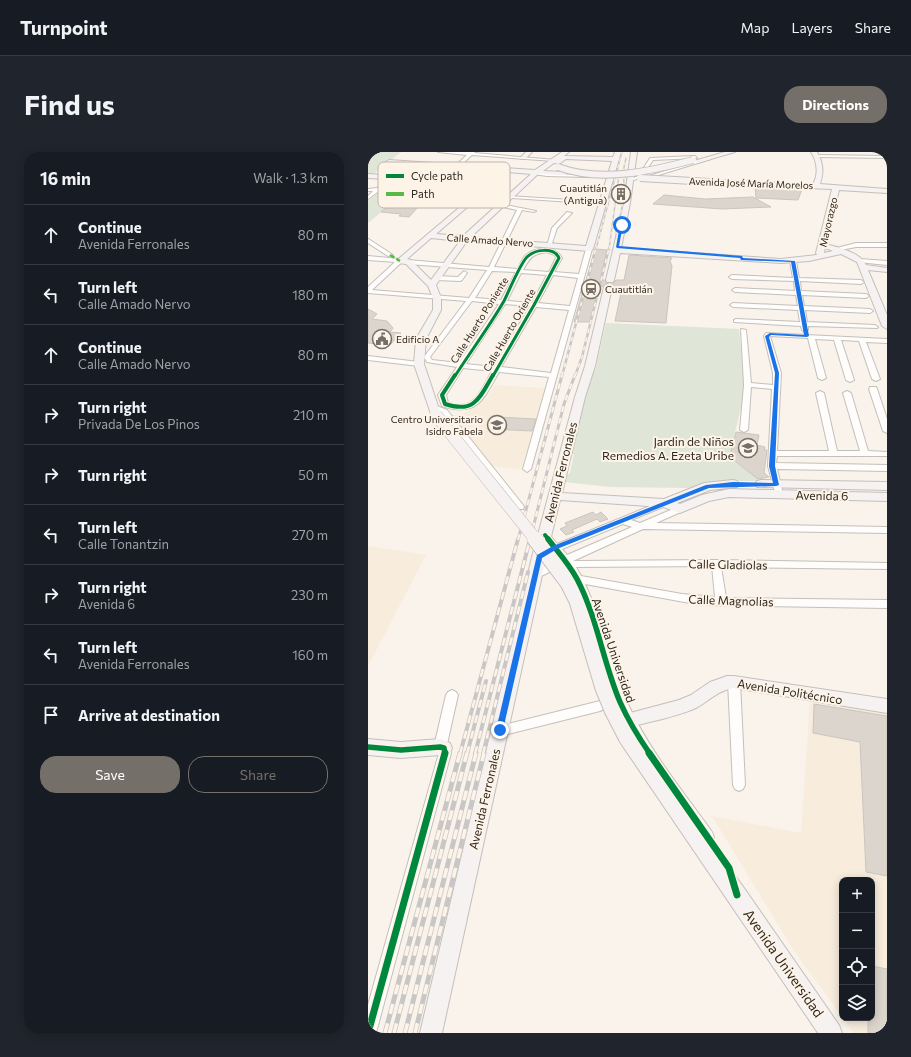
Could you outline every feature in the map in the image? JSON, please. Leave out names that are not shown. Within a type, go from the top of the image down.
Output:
[{"type":"main road","points":[[523,158],[529,152]]},
{"type":"main road","points":[[589,249],[613,175],[618,152]]},
{"type":"main road","name":"Avenida Ferronales","points":[[431,1033],[539,557],[539,537],[554,496],[580,396],[590,366],[627,203],[634,152]]},
{"type":"main road","points":[[510,170],[564,174],[649,174],[720,152]]},
{"type":"main road","points":[[556,163],[566,170],[577,172],[637,173],[732,152]]},
{"type":"main road","points":[[510,196],[534,173],[556,163],[565,154],[617,159]]},
{"type":"main road","points":[[814,186],[817,185],[818,181],[817,155]]},
{"type":"main road","points":[[389,162],[395,157]]},
{"type":"main road","points":[[369,176],[378,170]]},
{"type":"main road","name":"Avenida José María Morelos","points":[[613,175],[710,182],[836,188],[876,188],[887,191]]},
{"type":"main road","name":"Mayorazgo","points":[[820,255],[836,188]]},
{"type":"main road","points":[[434,282],[404,262],[463,208]]},
{"type":"main road","points":[[497,208],[465,239],[434,282],[438,310],[421,339],[418,364],[435,412],[539,537]]},
{"type":"main road","name":"Calle Amado Nervo","points":[[431,236],[503,242],[549,248],[589,249]]},
{"type":"main road","points":[[822,245],[839,250],[861,264],[887,270]]},
{"type":"main road","points":[[617,249],[793,261],[839,250]]},
{"type":"main road","points":[[742,258],[785,259],[820,255]]},
{"type":"main road","points":[[861,264],[887,326]]},
{"type":"main road","name":"Avenida 6","points":[[665,503],[708,486],[733,484],[778,490],[887,497]]},
{"type":"main road","name":"Avenida 6","points":[[680,509],[717,494],[887,486]]},
{"type":"main road","points":[[554,496],[665,503],[680,509]]},
{"type":"main road","name":"Avenida Universidad","points":[[539,537],[568,583],[577,601],[603,688],[612,710],[628,728],[737,895],[832,1032]]},
{"type":"main road","name":"Avenida Politécnico","points":[[628,728],[692,702],[716,685],[725,682],[734,682],[887,706]]},
{"type":"main road","points":[[368,747],[401,750],[442,747]]},
{"type":"street","points":[[440,152],[472,153],[556,163]]},
{"type":"street","points":[[487,155],[500,152]]},
{"type":"street","points":[[462,162],[472,153]]},
{"type":"street","points":[[565,154],[561,164],[568,169],[613,175]]},
{"type":"street","points":[[867,154],[885,157]]},
{"type":"street","points":[[817,155],[885,157]]},
{"type":"street","points":[[630,176],[644,176],[645,171],[652,159],[695,159]]},
{"type":"street","points":[[630,176],[695,159]]},
{"type":"street","points":[[709,159],[648,176],[728,182]]},
{"type":"street","points":[[534,173],[613,175]]},
{"type":"street","points":[[368,190],[378,190]]},
{"type":"street","points":[[368,198],[378,190]]},
{"type":"street","points":[[510,197],[603,203]]},
{"type":"street","points":[[510,207],[534,211]]},
{"type":"street","points":[[520,209],[491,268],[471,299],[427,357],[429,361],[436,363],[554,375]]},
{"type":"street","name":"Calle Amado Nervo","points":[[549,248],[555,228],[568,213]]},
{"type":"street","points":[[368,241],[390,255]]},
{"type":"street","points":[[839,250],[858,247],[887,246]]},
{"type":"street","name":"Calle Huerto Poniente","points":[[454,408],[446,404],[442,398],[442,394],[503,302],[527,257],[549,248]]},
{"type":"street","name":"Calle Huerto Oriente","points":[[454,408],[465,407],[478,401],[534,305],[559,258],[557,254],[549,248]]},
{"type":"street","points":[[527,469],[589,249]]},
{"type":"street","points":[[368,258],[445,266],[491,268],[581,276]]},
{"type":"street","points":[[793,261],[804,324],[822,378]]},
{"type":"street","points":[[368,291],[404,262]]},
{"type":"street","points":[[861,264],[887,263]]},
{"type":"street","points":[[434,282],[460,279],[464,273]]},
{"type":"street","points":[[732,277],[861,282]]},
{"type":"street","points":[[735,290],[866,296]]},
{"type":"street","points":[[368,291],[437,298],[471,299],[573,308]]},
{"type":"street","points":[[733,305],[870,311]]},
{"type":"street","points":[[736,321],[874,327]]},
{"type":"street","points":[[743,330],[748,385],[744,430]]},
{"type":"street","points":[[778,490],[772,466],[777,373],[767,336],[770,334],[862,339],[887,342]]},
{"type":"street","points":[[837,338],[850,380]]},
{"type":"street","points":[[862,339],[876,379]]},
{"type":"street","points":[[368,358],[418,364]]},
{"type":"street","points":[[748,385],[776,387]]},
{"type":"street","points":[[872,389],[887,431]]},
{"type":"street","points":[[820,393],[834,454]]},
{"type":"street","points":[[847,393],[864,454]]},
{"type":"street","points":[[435,412],[444,412],[520,507]]},
{"type":"street","points":[[772,453],[887,454]]},
{"type":"street","points":[[772,466],[887,468]]},
{"type":"street","name":"Avenida 6","points":[[539,557],[555,548],[665,503]]},
{"type":"street","name":"Avenida 6","points":[[535,575],[566,562],[639,526],[680,509]]},
{"type":"street","points":[[623,521],[639,526],[887,530]]},
{"type":"street","name":"Avenida Universidad","points":[[539,537],[555,548],[577,579],[588,604],[628,728]]},
{"type":"street","name":"Calle Gladiolas","points":[[566,562],[887,566]]},
{"type":"street","points":[[716,563],[721,601]]},
{"type":"street","name":"Calle Magnolias","points":[[577,579],[682,598],[721,601],[887,604]]},
{"type":"street","points":[[734,682],[738,785]]},
{"type":"street","points":[[368,1033],[442,760],[442,747],[452,695]]},
{"type":"street","points":[[500,730],[600,706]]},
{"type":"shaded area","points":[[368,152],[401,152],[388,162],[378,162],[378,170],[371,176],[368,176]]},
{"type":"shaded area","points":[[378,193],[378,208],[386,208],[368,223],[368,201]]},
{"type":"shaded area","points":[[606,323],[739,329],[745,390],[729,458],[761,481],[732,481],[693,488],[610,487],[565,482],[567,475],[570,473],[574,454],[571,454],[586,392],[596,367]]},
{"type":"shaded area","name":"Centro Universitario Isidro Fabela","points":[[495,385],[545,388],[521,470],[492,466],[451,415],[461,415],[479,404],[488,397]]},
{"type":"shaded area","points":[[368,546],[426,555],[368,666]]},
{"type":"shaded area","points":[[810,699],[887,712],[887,1033],[853,1033],[845,1021],[875,1021],[875,877],[839,877],[839,1013],[794,951],[712,816],[801,833]]},
{"type":"building","points":[[755,187],[802,189],[798,200],[756,198]]},
{"type":"building","points":[[664,195],[705,199],[753,197],[771,207],[722,209],[653,204]]},
{"type":"building","points":[[386,208],[417,208],[409,217],[399,216],[401,214],[381,212]]},
{"type":"building","points":[[595,249],[607,250],[600,280],[605,280],[607,283],[602,287],[599,287],[590,322],[574,322]]},
{"type":"building","name":"Cuautitlán","points":[[629,255],[672,258],[670,261],[672,266],[666,323],[615,321],[622,288],[613,287],[610,284],[613,284],[616,280],[624,280]]},
{"type":"building","points":[[368,309],[377,314],[372,319],[387,321],[393,328],[390,332],[401,333],[390,345],[368,343]]},
{"type":"building","points":[[496,417],[536,419],[532,431],[491,429]]},
{"type":"building","name":"Jardin de Niños Remedios A. Ezeta Uribe","points":[[736,432],[759,435],[757,445],[765,447],[764,450],[767,450],[764,473],[769,477],[758,479],[732,459],[729,459]]},
{"type":"building","points":[[593,512],[596,515],[601,512],[608,519],[600,522],[597,519],[572,530],[574,532],[566,535],[560,529],[567,526],[565,523]]},
{"type":"building","points":[[814,704],[887,716],[887,876],[866,872],[860,742],[813,733]]},
{"type":"building","points":[[875,967],[887,969],[887,1033],[868,1033],[868,1021],[875,1021]]},
{"type":"railway","points":[[596,249],[622,152]]},
{"type":"railway","points":[[616,234],[625,194],[623,172],[626,158]]},
{"type":"railway","points":[[609,249],[619,175]]},
{"type":"railway","points":[[562,376],[596,248]]},
{"type":"railway","points":[[575,376],[582,357],[609,248]]},
{"type":"railway","points":[[518,540],[562,375]]},
{"type":"railway","points":[[530,540],[564,404],[575,375]]},
{"type":"railway","points":[[460,754],[518,539]]},
{"type":"railway","points":[[475,754],[530,539]]},
{"type":"railway","points":[[483,754],[528,572]]},
{"type":"railway","points":[[467,754],[486,681]]},
{"type":"railway","points":[[385,1033],[460,753]]},
{"type":"railway","points":[[394,1033],[467,753]]},
{"type":"railway","points":[[405,1033],[476,753]]},
{"type":"railway","points":[[415,1033],[484,753]]},
{"type":"marked path","points":[[390,255],[400,261]]},
{"type":"cycle path","points":[[548,250],[557,254],[559,258],[534,305],[478,401],[462,407],[454,407],[445,404],[442,395],[503,302],[527,257],[537,252],[548,250]]},
{"type":"cycle path","points":[[545,535],[568,564],[577,579],[588,604],[620,701],[640,740],[729,868],[737,895]]},
{"type":"cycle path","points":[[368,747],[401,750],[440,747],[444,748],[445,753],[368,1033]]},
{"type":"place","name":"Cuautitlán (Antigua)","points":[[621,194]]},
{"type":"place","name":"Cuautitlán","points":[[591,289]]},
{"type":"place","name":"Edificio A","points":[[382,339]]},
{"type":"place","name":"Centro Universitario Isidro Fabela","points":[[497,425]]},
{"type":"place","name":"Jardin de Niños Remedios A. Ezeta Uribe","points":[[748,448]]},
{"type":"route","points":[[500,730],[539,557],[555,548],[700,488],[733,484],[776,485],[772,466],[777,373],[767,336],[770,334],[807,336],[793,261],[741,259],[742,257],[617,247],[622,225]]}]
